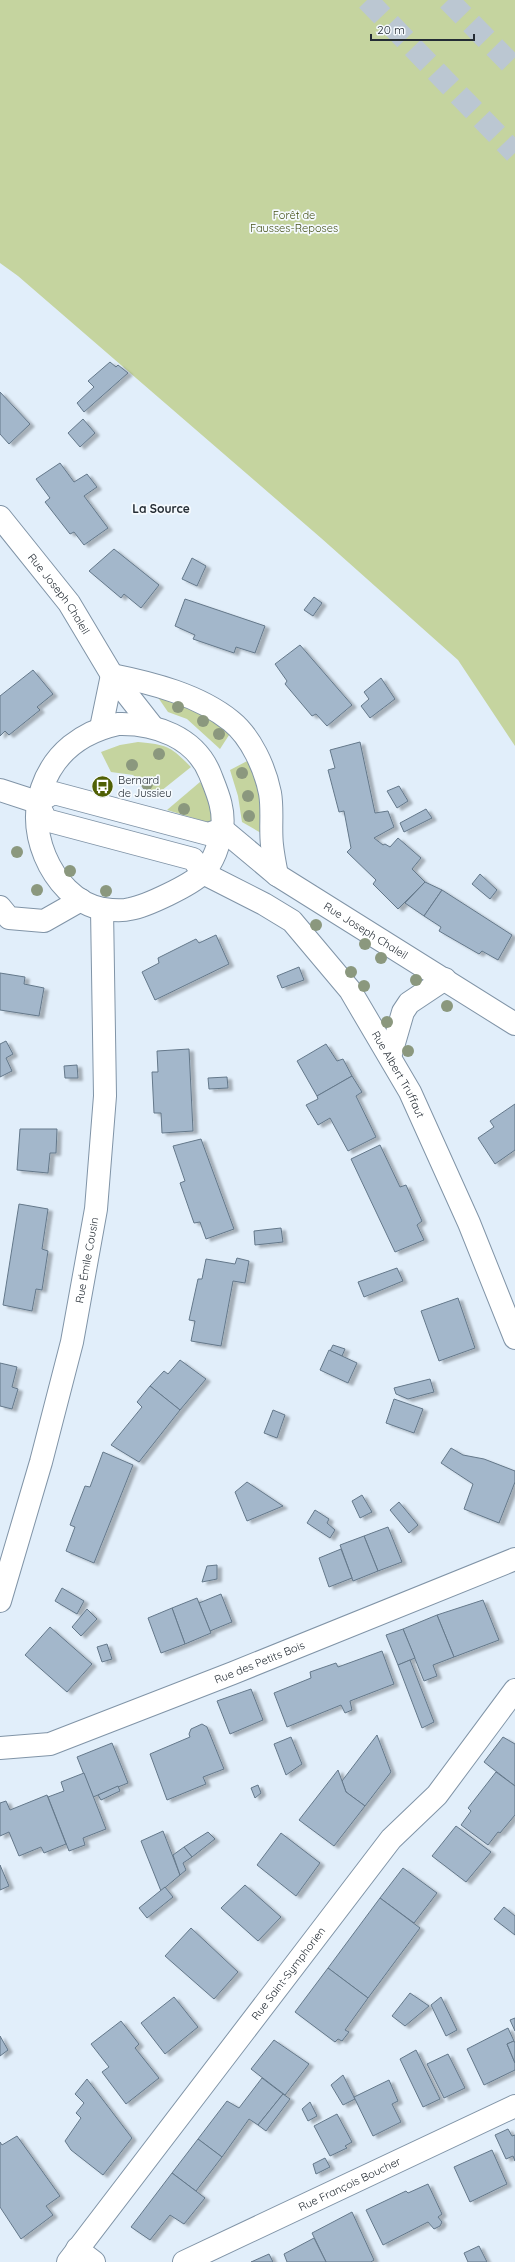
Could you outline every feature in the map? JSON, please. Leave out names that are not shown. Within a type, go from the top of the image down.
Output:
[{"type":"street","name":"Rue Joseph Chaleil","points":[[0,517],[69,603],[112,675],[152,726]]},
{"type":"street","points":[[101,728],[112,675],[135,680],[204,704],[231,722],[246,738],[263,768],[270,793],[272,844],[277,875]]},
{"type":"street","points":[[124,724],[152,726],[177,737],[201,758],[208,768],[221,802],[222,829],[215,852],[203,873],[169,894],[130,909],[102,909],[81,900],[63,886],[50,868],[40,844],[36,820],[37,802],[47,774],[61,754],[79,738],[101,728],[124,724]]},
{"type":"street","points":[[0,790],[37,802],[46,820],[193,858],[203,873]]},
{"type":"street","points":[[37,802],[54,793],[208,834],[222,829]]},
{"type":"street","name":"Rue Joseph Chaleil","points":[[222,829],[277,875],[515,1024]]},
{"type":"street","name":"Rue Albert Truffaut","points":[[203,873],[264,904],[292,921],[350,990],[410,1092],[469,1223],[515,1338]]},
{"type":"street","points":[[0,907],[9,918],[44,921],[81,900]]},
{"type":"street","name":"Rue Émile Cousin","points":[[0,1601],[37,1477],[72,1342],[96,1209],[105,1096],[102,909]]},
{"type":"street","points":[[390,1057],[403,1012],[409,1003],[445,979]]},
{"type":"street","name":"Rue des Petits Bois","points":[[0,1748],[50,1744],[233,1673],[515,1559]]},
{"type":"street","name":"Rue Saint-Symphorien","points":[[80,2258],[391,1839],[437,1795],[515,1690]]},
{"type":"street","name":"Rue François Boucher","points":[[184,2262],[515,2106]]},
{"type":"green space","name":"Forêt de Fausses-Reposes","points":[[0,0],[515,0],[515,746],[458,660],[321,538],[18,276],[0,263]]},
{"type":"green space","points":[[157,696],[200,710],[231,732],[220,749],[187,719],[168,712]]},
{"type":"green space","points":[[138,742],[156,744],[168,748],[191,767],[156,795],[133,775],[111,772],[101,752],[120,745]]},
{"type":"green space","points":[[251,759],[264,799],[261,833],[242,822],[238,796],[230,770]]},
{"type":"green space","points":[[200,782],[213,803],[213,824],[167,810]]},
{"type":"building","points":[[110,362],[116,367],[118,365],[128,373],[84,412],[77,403],[94,387],[88,381]]},
{"type":"building","points":[[0,392],[30,424],[9,444],[0,434]]},
{"type":"building","points":[[83,419],[95,433],[80,447],[68,433]]},
{"type":"building","points":[[60,463],[74,482],[87,474],[97,487],[84,496],[108,528],[84,545],[74,532],[70,534],[45,502],[50,498],[36,479]]},
{"type":"building","points":[[114,549],[159,585],[141,608],[124,594],[121,598],[89,571]]},
{"type":"building","points":[[192,558],[206,566],[197,586],[182,579]]},
{"type":"building","points":[[314,597],[322,603],[313,616],[304,610]]},
{"type":"building","points":[[185,599],[265,626],[255,653],[236,647],[234,653],[193,639],[195,635],[175,626]]},
{"type":"building","points":[[300,645],[352,705],[327,726],[316,714],[312,716],[285,684],[287,681],[275,664]]},
{"type":"building","points":[[33,670],[53,694],[37,707],[40,710],[9,735],[5,731],[0,736],[0,696]]},
{"type":"building","points":[[381,678],[395,699],[370,718],[361,706],[369,699],[364,692]]},
{"type":"building","points":[[360,742],[375,813],[388,811],[394,827],[374,838],[383,845],[385,844],[390,847],[398,838],[421,858],[412,869],[425,882],[398,909],[373,884],[376,880],[347,852],[351,848],[344,811],[339,812],[328,770],[335,768],[330,750]]},
{"type":"building","points":[[399,786],[408,801],[397,808],[387,791]]},
{"type":"building","points":[[426,809],[432,818],[404,832],[400,823]]},
{"type":"building","points":[[480,874],[497,890],[490,899],[472,884]]},
{"type":"building","points":[[425,882],[442,890],[424,916],[405,903]]},
{"type":"building","points":[[442,890],[512,935],[498,960],[482,951],[479,954],[439,931],[441,927],[424,916]]},
{"type":"building","points":[[216,935],[229,964],[155,1000],[142,972],[159,963],[158,958],[196,939],[199,943]]},
{"type":"building","points":[[299,967],[304,980],[282,988],[277,976]]},
{"type":"building","points":[[0,973],[25,977],[24,984],[44,988],[39,1016],[0,1010]]},
{"type":"building","points":[[6,1041],[13,1054],[6,1058],[12,1071],[0,1077],[0,1044]]},
{"type":"building","points":[[326,1044],[337,1061],[343,1059],[352,1076],[317,1096],[297,1061]]},
{"type":"building","points":[[189,1049],[193,1131],[162,1133],[161,1113],[154,1113],[152,1072],[158,1072],[157,1051]]},
{"type":"building","points":[[77,1065],[78,1078],[65,1078],[64,1066]]},
{"type":"building","points":[[352,1076],[362,1092],[356,1096],[376,1137],[348,1151],[330,1118],[318,1125],[306,1105],[318,1099],[317,1096]]},
{"type":"building","points":[[227,1077],[228,1088],[209,1089],[208,1078]]},
{"type":"building","points":[[515,1104],[515,1150],[495,1164],[478,1138],[494,1127],[490,1121]]},
{"type":"building","points":[[20,1129],[57,1129],[56,1153],[50,1153],[48,1173],[17,1170]]},
{"type":"building","points":[[201,1139],[234,1229],[206,1239],[200,1222],[194,1223],[180,1183],[185,1181],[173,1146]]},
{"type":"building","points":[[380,1145],[400,1187],[406,1185],[422,1221],[417,1225],[424,1240],[395,1252],[351,1159]]},
{"type":"building","points":[[19,1204],[48,1209],[42,1249],[48,1251],[42,1290],[36,1289],[32,1311],[3,1305]]},
{"type":"building","points":[[281,1228],[283,1242],[255,1245],[254,1231]]},
{"type":"building","points":[[237,1258],[249,1261],[245,1283],[233,1281],[221,1346],[191,1341],[195,1321],[189,1320],[198,1279],[202,1279],[206,1259],[235,1264]]},
{"type":"building","points":[[397,1268],[403,1281],[364,1297],[358,1282]]},
{"type":"building","points":[[458,1298],[475,1348],[439,1361],[421,1311]]},
{"type":"building","points":[[333,1345],[345,1349],[342,1356],[330,1351]]},
{"type":"building","points":[[329,1350],[357,1363],[348,1383],[320,1370]]},
{"type":"building","points":[[180,1360],[206,1379],[180,1410],[150,1386],[164,1371],[168,1374]]},
{"type":"building","points":[[0,1363],[17,1367],[12,1387],[18,1389],[12,1409],[0,1406]]},
{"type":"building","points":[[430,1379],[434,1392],[408,1399],[396,1394],[394,1388]]},
{"type":"building","points":[[150,1386],[180,1410],[139,1462],[111,1445],[142,1407],[137,1402]]},
{"type":"building","points":[[394,1399],[423,1409],[414,1433],[386,1423]]},
{"type":"building","points":[[273,1410],[285,1415],[277,1438],[264,1433]]},
{"type":"building","points":[[451,1448],[463,1455],[484,1459],[515,1471],[515,1482],[499,1523],[464,1509],[473,1484],[441,1463]]},
{"type":"building","points":[[103,1452],[133,1465],[94,1563],[66,1551],[75,1527],[70,1525],[85,1486],[90,1487]]},
{"type":"building","points":[[247,1482],[283,1506],[247,1521],[235,1492]]},
{"type":"building","points":[[362,1495],[372,1512],[360,1518],[352,1501]]},
{"type":"building","points":[[399,1502],[418,1525],[409,1533],[390,1510]]},
{"type":"building","points":[[315,1510],[329,1519],[327,1523],[335,1530],[330,1538],[307,1523]]},
{"type":"building","points":[[388,1527],[402,1562],[378,1571],[364,1536]]},
{"type":"building","points":[[364,1536],[378,1571],[353,1581],[340,1545]]},
{"type":"building","points":[[341,1549],[352,1578],[329,1587],[319,1558]]},
{"type":"building","points":[[217,1565],[217,1579],[202,1582],[207,1566]]},
{"type":"building","points":[[62,1588],[84,1601],[77,1614],[55,1601]]},
{"type":"building","points":[[221,1594],[232,1622],[210,1631],[199,1603]]},
{"type":"building","points":[[197,1598],[211,1633],[185,1644],[172,1608]]},
{"type":"building","points":[[483,1600],[499,1640],[454,1657],[437,1615]]},
{"type":"building","points":[[172,1608],[185,1644],[161,1653],[148,1618]]},
{"type":"building","points":[[87,1609],[97,1619],[81,1636],[72,1627]]},
{"type":"building","points":[[437,1615],[454,1657],[433,1665],[437,1676],[424,1681],[403,1629]]},
{"type":"building","points":[[50,1627],[92,1664],[67,1692],[25,1655]]},
{"type":"building","points":[[403,1629],[415,1658],[398,1665],[386,1635]]},
{"type":"building","points":[[107,1644],[112,1659],[102,1662],[97,1647]]},
{"type":"building","points":[[382,1651],[394,1684],[350,1701],[352,1710],[345,1713],[341,1705],[287,1727],[274,1693],[311,1678],[310,1672],[336,1663],[338,1667]]},
{"type":"building","points":[[410,1660],[434,1722],[422,1728],[398,1665]]},
{"type":"building","points":[[251,1689],[263,1720],[230,1734],[217,1701]]},
{"type":"building","points":[[202,1724],[207,1727],[224,1769],[203,1777],[206,1784],[167,1800],[150,1754],[190,1737],[189,1734],[191,1729]]},
{"type":"building","points":[[377,1735],[391,1772],[365,1806],[346,1792],[342,1781]]},
{"type":"building","points":[[291,1737],[302,1764],[286,1775],[274,1744]]},
{"type":"building","points":[[503,1737],[515,1744],[515,1786],[484,1762]]},
{"type":"building","points":[[112,1743],[128,1783],[93,1797],[77,1757]]},
{"type":"building","points":[[338,1770],[346,1792],[365,1806],[334,1846],[299,1820]]},
{"type":"building","points":[[496,1772],[515,1786],[515,1815],[500,1833],[498,1832],[488,1845],[461,1825],[471,1811],[468,1808]]},
{"type":"building","points":[[84,1773],[106,1829],[83,1838],[85,1845],[69,1851],[48,1797],[64,1791],[61,1782]]},
{"type":"building","points":[[258,1785],[261,1793],[255,1798],[251,1788]]},
{"type":"building","points":[[118,1786],[120,1791],[101,1800],[98,1795]]},
{"type":"building","points":[[47,1795],[66,1844],[44,1853],[41,1847],[19,1856],[9,1832],[0,1836],[0,1803],[6,1801],[10,1810]]},
{"type":"building","points":[[456,1826],[491,1852],[466,1882],[432,1856]]},
{"type":"building","points":[[163,1831],[180,1875],[161,1891],[141,1841]]},
{"type":"building","points":[[208,1832],[215,1839],[192,1857],[184,1847]]},
{"type":"building","points":[[281,1833],[320,1863],[296,1896],[257,1865]]},
{"type":"building","points":[[184,1847],[192,1857],[183,1863],[186,1870],[180,1875],[173,1855]]},
{"type":"building","points":[[0,1865],[9,1886],[0,1890]]},
{"type":"building","points":[[403,1868],[437,1893],[414,1923],[380,1898]]},
{"type":"building","points":[[245,1885],[281,1917],[258,1941],[221,1908]]},
{"type":"building","points":[[165,1887],[173,1897],[147,1918],[139,1908]]},
{"type":"building","points":[[380,1898],[420,1928],[368,1998],[328,1968]]},
{"type":"building","points":[[504,1907],[515,1916],[515,1935],[494,1919]]},
{"type":"building","points":[[191,1928],[238,1972],[214,1999],[165,1956]]},
{"type":"building","points":[[328,1968],[368,1998],[345,2030],[349,2032],[342,2041],[338,2039],[335,2042],[295,2012]]},
{"type":"building","points":[[410,1993],[429,2006],[405,2026],[392,2016]]},
{"type":"building","points":[[174,1997],[198,2027],[165,2054],[141,2023]]},
{"type":"building","points":[[441,1997],[457,2030],[446,2036],[431,2005]]},
{"type":"building","points":[[515,2018],[515,2031],[510,2020]]},
{"type":"building","points":[[121,2021],[139,2044],[135,2048],[159,2078],[126,2104],[102,2072],[109,2067],[91,2044]]},
{"type":"building","points":[[508,2028],[514,2041],[507,2044],[515,2063],[515,2070],[484,2085],[467,2049]]},
{"type":"building","points":[[0,2036],[8,2050],[0,2056]]},
{"type":"building","points":[[274,2040],[309,2064],[285,2095],[251,2069]]},
{"type":"building","points":[[514,2041],[515,2043],[515,2063],[507,2044]]},
{"type":"building","points":[[416,2050],[440,2099],[423,2107],[400,2059]]},
{"type":"building","points":[[448,2054],[465,2088],[444,2098],[427,2064]]},
{"type":"building","points":[[343,2075],[355,2099],[343,2105],[331,2085]]},
{"type":"building","points":[[262,2078],[283,2094],[258,2125],[249,2119],[222,2157],[198,2139],[227,2101],[239,2108]]},
{"type":"building","points":[[87,2079],[132,2138],[103,2175],[71,2150],[65,2141],[81,2118],[76,2113],[84,2103],[75,2094]]},
{"type":"building","points":[[389,2080],[398,2101],[392,2104],[401,2122],[373,2136],[354,2097]]},
{"type":"building","points":[[283,2094],[290,2099],[266,2131],[258,2125]]},
{"type":"building","points":[[310,2102],[317,2116],[308,2121],[302,2109]]},
{"type":"building","points":[[337,2114],[352,2142],[345,2146],[347,2148],[330,2156],[314,2126]]},
{"type":"building","points":[[508,2129],[512,2136],[515,2135],[515,2161],[513,2156],[506,2159],[495,2135]]},
{"type":"building","points":[[17,2136],[60,2196],[46,2206],[53,2215],[21,2239],[0,2207],[0,2142],[2,2145]]},
{"type":"building","points":[[198,2139],[222,2157],[196,2191],[172,2173]]},
{"type":"building","points":[[492,2150],[507,2184],[470,2202],[454,2167]]},
{"type":"building","points":[[325,2158],[330,2167],[316,2174],[313,2164]]},
{"type":"building","points":[[172,2173],[205,2198],[184,2224],[170,2215],[150,2240],[131,2227]]},
{"type":"building","points":[[428,2184],[442,2214],[438,2217],[442,2222],[440,2226],[434,2229],[428,2222],[383,2245],[366,2210],[406,2191],[408,2193]]},
{"type":"building","points":[[352,2212],[374,2260],[371,2262],[326,2262],[312,2233]]},
{"type":"building","points":[[314,2238],[326,2262],[287,2262],[284,2254]]},
{"type":"building","points":[[479,2246],[487,2262],[468,2262],[464,2253]]},
{"type":"building","points":[[269,2254],[273,2262],[251,2262]]},
{"type":"tunnel","points":[[367,0],[515,153]]},
{"type":"tunnel","points":[[448,0],[515,68]]},
{"type":"place","name":"Bernard de Jussieu","points":[[103,786]]},
{"type":"district","name":"La Source","points":[[161,508]]}]
